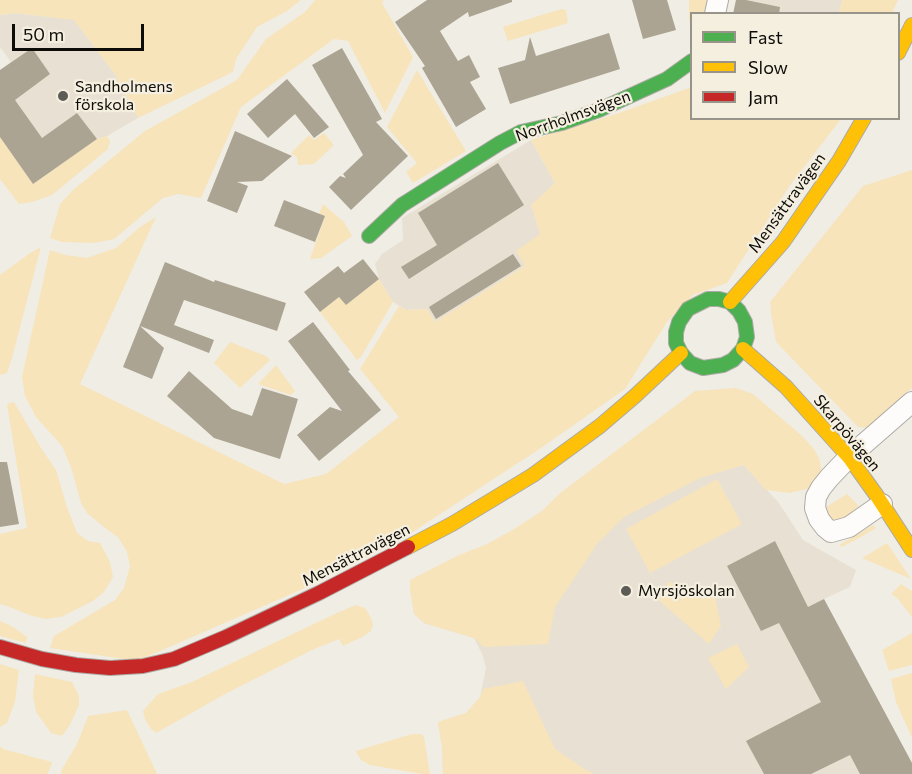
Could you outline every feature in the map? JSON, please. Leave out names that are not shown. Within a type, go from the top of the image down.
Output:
[{"type":"street","points":[[900,49],[912,25]]},
{"type":"street","name":"Norrholmsvägen","points":[[369,236],[402,205],[500,143],[521,132],[562,123],[599,110],[667,79],[690,62]]},
{"type":"street","name":"Mensättravägen","points":[[730,302],[783,242],[839,161],[863,120]]},
{"type":"street","points":[[708,299],[730,302],[739,311],[747,327],[743,349],[723,365],[709,368],[694,365],[685,358],[676,343],[679,322],[688,309],[708,299]]},
{"type":"street","name":"Skarpövägen","points":[[743,349],[786,387],[849,457],[912,550]]},
{"type":"street","name":"Mensättravägen","points":[[0,648],[42,659],[110,668],[143,666],[174,659],[226,637],[329,588],[452,524],[533,475],[600,426],[681,353]]},
{"type":"street","points":[[882,504],[849,527],[831,532],[819,519],[815,508],[816,497],[821,488],[849,457],[912,402]]},
{"type":"shaded area","points":[[0,0],[301,0],[287,11],[257,27],[236,59],[233,72],[138,118],[115,74],[74,20],[15,13],[0,15]]},
{"type":"shaded area","points":[[315,0],[384,0],[382,3],[413,57],[385,113],[348,41],[334,39],[241,107],[201,198],[178,194],[163,198],[114,239],[94,243],[62,242],[50,238],[60,204],[73,190],[145,131],[237,80],[266,39],[305,12]]},
{"type":"shaded area","points":[[689,0],[709,0],[704,12],[690,12],[690,23]]},
{"type":"shaded area","points":[[736,0],[842,0],[839,12],[733,12]]},
{"type":"shaded area","points":[[842,0],[898,0],[892,12],[839,12]]},
{"type":"shaded area","points":[[561,9],[566,10],[568,23],[508,41],[503,27]]},
{"type":"shaded area","name":"Sandholmens förskola","points":[[15,13],[74,19],[115,74],[138,118],[107,136],[97,139],[33,184],[0,161],[0,70],[11,62],[0,47],[0,15]]},
{"type":"shaded area","points":[[417,70],[466,151],[413,183],[406,172],[417,163],[387,127]]},
{"type":"shaded area","points":[[689,88],[690,120],[840,120],[791,184],[727,283],[693,295],[667,322],[625,389],[541,448],[399,541],[296,592],[137,661],[50,648],[54,636],[115,600],[124,588],[130,566],[127,552],[118,537],[87,513],[81,503],[71,467],[62,446],[36,417],[25,396],[22,377],[50,250],[87,258],[116,248],[140,227],[156,217],[80,384],[284,484],[326,474],[399,417],[360,369],[399,306],[406,310],[427,309],[435,322],[525,266],[516,251],[540,234],[531,205],[555,183],[531,140],[619,113]]},
{"type":"shaded area","points":[[324,133],[334,145],[314,164],[298,165],[297,157],[291,153],[309,135],[314,140]]},
{"type":"shaded area","points":[[107,136],[110,141],[108,149],[52,195],[19,204],[0,179],[0,137],[33,184],[97,139]]},
{"type":"shaded area","points":[[531,140],[555,183],[541,234],[525,266],[435,322],[427,309],[406,310],[393,302],[379,279],[375,264],[382,254],[403,240],[402,218]]},
{"type":"shaded area","points":[[912,170],[912,388],[868,428],[858,427],[776,342],[770,302],[863,186]]},
{"type":"shaded area","points":[[323,204],[344,222],[352,236],[321,258],[310,259],[325,216],[319,214]]},
{"type":"shaded area","points":[[41,247],[12,358],[7,373],[0,375],[0,275]]},
{"type":"shaded area","points":[[379,279],[393,302],[361,357],[357,360],[320,312],[339,297],[346,305]]},
{"type":"shaded area","points":[[230,342],[266,356],[270,360],[240,388],[214,363]]},
{"type":"shaded area","points":[[276,365],[295,391],[291,395],[258,384]]},
{"type":"shaded area","points":[[736,388],[753,394],[814,449],[819,458],[822,473],[811,488],[790,493],[766,490],[744,465],[700,478],[624,517],[597,544],[555,607],[548,644],[484,647],[474,638],[424,623],[414,614],[410,580],[457,556],[487,544],[542,511],[559,494],[695,391]]},
{"type":"shaded area","points":[[14,402],[56,470],[77,533],[88,541],[100,543],[110,562],[113,577],[104,592],[93,601],[61,617],[45,619],[0,604],[0,534],[27,528],[7,404]]},
{"type":"shaded area","name":"Myrsjöskolan","points":[[744,465],[779,503],[803,540],[856,570],[850,587],[824,599],[912,763],[912,774],[443,774],[438,722],[466,713],[480,697],[486,668],[474,638],[424,623],[414,614],[410,589],[475,564],[546,517]]},
{"type":"shaded area","points":[[717,479],[742,524],[650,573],[626,529]]},
{"type":"shaded area","points":[[847,494],[859,506],[845,519],[837,521],[832,519],[826,507]]},
{"type":"shaded area","points":[[873,525],[876,528],[861,537],[842,547],[839,545]]},
{"type":"shaded area","points":[[887,543],[911,579],[862,558]]},
{"type":"shaded area","points":[[669,582],[715,595],[721,626],[709,644],[656,598]]},
{"type":"shaded area","points":[[901,584],[912,591],[912,617],[891,594]]},
{"type":"shaded area","points":[[356,605],[365,608],[373,625],[371,631],[364,636],[343,646],[339,639],[312,650],[227,693],[156,733],[150,728],[143,711],[158,694],[192,682]]},
{"type":"shaded area","points":[[0,621],[27,637],[26,643],[0,636]]},
{"type":"shaded area","points":[[912,633],[912,665],[889,671],[882,650]]},
{"type":"shaded area","points":[[737,644],[749,667],[726,689],[708,658]]},
{"type":"shaded area","points":[[0,664],[19,670],[15,702],[7,723],[0,727]]},
{"type":"shaded area","points":[[912,673],[912,738],[896,702],[891,679]]},
{"type":"shaded area","points":[[35,674],[72,682],[79,696],[79,705],[62,736],[51,733],[36,712],[33,696]]},
{"type":"shaded area","points":[[523,681],[555,749],[595,774],[443,774],[438,722],[466,713],[480,697],[483,689]]},
{"type":"shaded area","points":[[127,710],[157,774],[61,774],[77,744],[88,716]]},
{"type":"shaded area","points":[[412,734],[422,734],[424,737],[430,774],[370,765],[361,760],[356,751]]},
{"type":"shaded area","points":[[0,746],[3,749],[52,762],[50,769],[47,774],[0,774]]},
{"type":"building","points":[[427,0],[512,0],[512,2],[469,17],[468,12],[440,31],[458,61],[469,55],[480,77],[470,82],[486,109],[456,127],[422,68],[425,66],[395,22]]},
{"type":"building","points":[[632,0],[667,0],[676,30],[643,39]]},
{"type":"building","points":[[736,0],[780,7],[779,12],[733,12]]},
{"type":"building","points":[[609,33],[620,69],[510,104],[498,68],[525,60],[530,37],[536,56]]},
{"type":"building","points":[[32,48],[50,74],[15,100],[42,138],[77,113],[97,139],[33,184],[0,137],[0,70]]},
{"type":"building","points":[[342,48],[382,119],[376,122],[408,156],[351,210],[329,187],[340,176],[346,178],[343,174],[363,155],[312,65]]},
{"type":"building","points":[[287,79],[329,127],[314,138],[295,114],[268,138],[247,114]]},
{"type":"building","points":[[235,131],[292,156],[262,181],[237,182],[248,186],[237,213],[207,201]]},
{"type":"building","points":[[498,163],[524,205],[409,279],[401,267],[437,245],[418,213]]},
{"type":"building","points":[[284,200],[325,216],[315,242],[274,226]]},
{"type":"building","points":[[513,254],[521,266],[436,319],[429,307]]},
{"type":"building","points":[[363,259],[379,279],[346,305],[339,297],[320,312],[304,292],[338,266],[344,273]]},
{"type":"building","points":[[165,262],[214,282],[215,280],[286,303],[277,331],[184,300],[174,325],[214,340],[209,353],[140,326],[164,348],[152,379],[123,367]]},
{"type":"building","points":[[313,322],[350,370],[348,371],[381,410],[319,461],[297,435],[330,407],[342,411],[288,341]]},
{"type":"building","points":[[189,371],[232,409],[252,416],[262,388],[298,399],[280,459],[214,438],[167,396]]},
{"type":"building","points":[[0,462],[7,462],[19,524],[0,527]]},
{"type":"building","points":[[775,541],[808,607],[824,599],[912,763],[912,774],[860,774],[850,755],[811,774],[764,774],[746,741],[821,702],[779,623],[761,631],[727,566]]},
{"type":"traffic: fast","points":[[369,236],[402,205],[500,143],[521,132],[562,123],[599,110],[667,79],[690,62]]},
{"type":"traffic: fast","points":[[708,299],[730,302],[745,322],[747,337],[743,349],[733,360],[723,365],[703,368],[690,363],[681,353],[676,343],[676,332],[679,322],[688,309],[708,299]]},
{"type":"traffic: slow","points":[[900,49],[912,25]]},
{"type":"traffic: slow","points":[[730,302],[783,242],[839,161],[863,120]]},
{"type":"traffic: slow","points":[[743,349],[786,387],[849,457],[912,550]]},
{"type":"traffic: slow","points":[[408,547],[452,524],[533,475],[600,426],[681,353]]},
{"type":"traffic: jam","points":[[0,647],[42,659],[110,668],[143,666],[174,659],[319,593],[408,547]]},
{"type":"place","name":"Sandholmens förskola","points":[[63,96]]},
{"type":"place","name":"Myrsjöskolan","points":[[626,591]]}]
